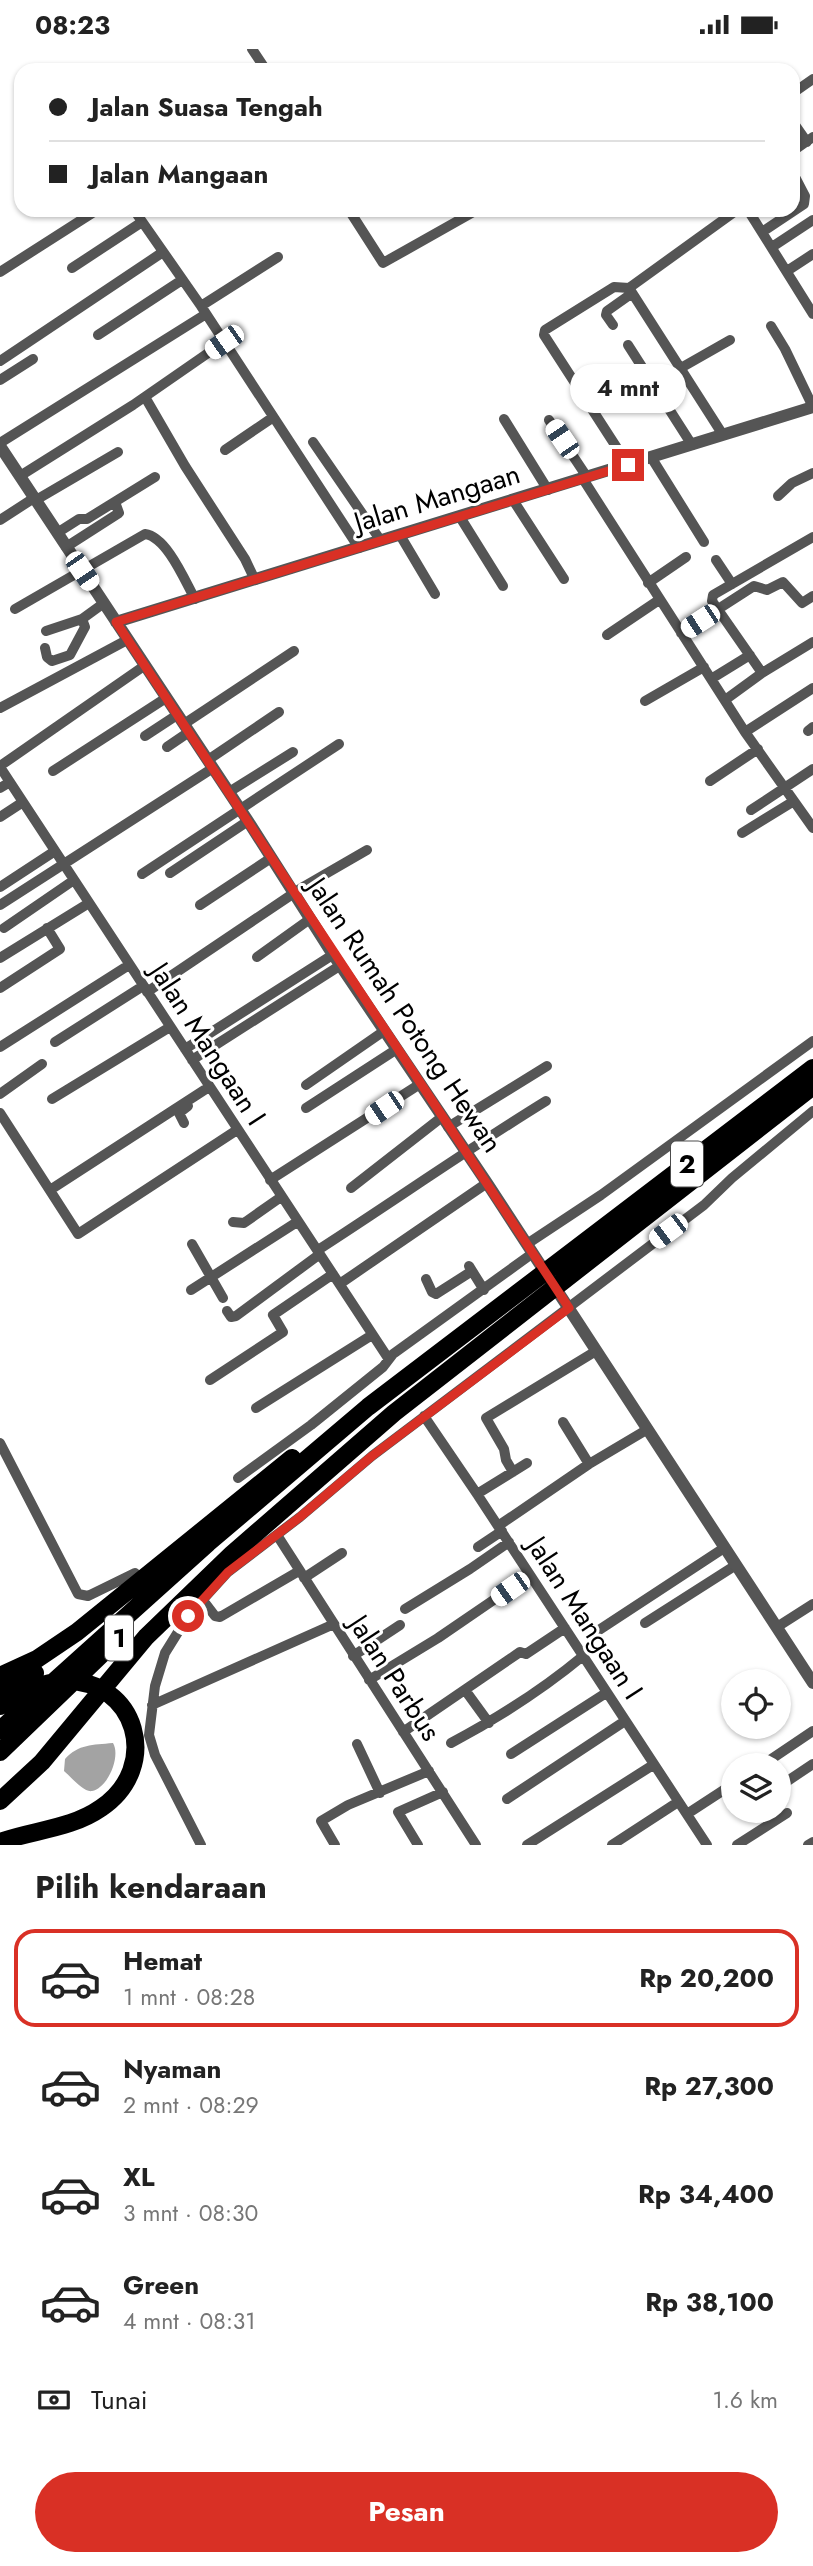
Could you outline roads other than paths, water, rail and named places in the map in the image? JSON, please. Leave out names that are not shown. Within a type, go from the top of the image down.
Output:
[{"type":"highway","name":"2","points":[[242,1530],[536,1300],[565,1266],[813,1068]]},
{"type":"highway","name":"2","points":[[0,1731],[199,1552],[389,1389],[526,1285],[565,1266],[813,1086]]},
{"type":"highway","points":[[0,1676],[37,1659],[63,1642],[273,1472],[389,1389]]},
{"type":"highway","points":[[0,1801],[43,1762],[124,1661],[169,1613],[232,1554],[394,1413]]},
{"type":"highway","points":[[0,1689],[34,1673],[67,1651],[218,1517]]},
{"type":"highway","name":"1","points":[[0,1752],[119,1638],[242,1530]]},
{"type":"highway","points":[[0,1706],[32,1689],[55,1682],[88,1684],[107,1694],[123,1709],[133,1729],[137,1751],[130,1776],[114,1798],[101,1808],[74,1822],[3,1841]]},
{"type":"street","points":[[800,186],[805,196],[804,204],[800,207]]},
{"type":"street","points":[[0,272],[86,217]]},
{"type":"street","points":[[139,217],[204,310],[359,548]]},
{"type":"street","points":[[353,217],[383,263],[465,217]]},
{"type":"street","points":[[613,325],[606,315],[607,311],[728,217]]},
{"type":"street","points":[[752,217],[813,314]]},
{"type":"street","points":[[762,232],[784,217]]},
{"type":"street","points":[[772,247],[813,220]]},
{"type":"street","points":[[72,268],[142,222]]},
{"type":"street","points":[[0,361],[163,252]]},
{"type":"street","points":[[787,271],[813,254]]},
{"type":"street","points":[[0,445],[204,310],[278,257]]},
{"type":"street","points":[[97,335],[182,280]]},
{"type":"street","points":[[628,465],[545,337],[545,330],[614,287],[630,291],[723,435]]},
{"type":"street","points":[[771,326],[790,358],[813,407]]},
{"type":"street","points":[[679,369],[730,340]]},
{"type":"street","points":[[19,476],[145,397],[224,342]]},
{"type":"street","points":[[628,345],[692,445]]},
{"type":"street","points":[[0,380],[33,359]]},
{"type":"street","points":[[145,397],[185,466],[246,559],[255,580]]},
{"type":"street","name":"Jalan Mangaan","points":[[116,622],[813,407]]},
{"type":"street","points":[[225,450],[272,418]]},
{"type":"street","points":[[504,419],[548,490]]},
{"type":"street","points":[[549,420],[659,600],[746,732],[812,824]]},
{"type":"street","points":[[313,442],[381,541]]},
{"type":"street","name":"Jalan Rumah Potong Hewan","points":[[0,445],[337,960],[530,1248],[813,1683]]},
{"type":"street","points":[[0,520],[118,451]]},
{"type":"street","points":[[651,457],[704,542]]},
{"type":"street","points":[[778,496],[792,483],[813,473]]},
{"type":"street","points":[[57,533],[155,477]]},
{"type":"street","points":[[513,500],[564,579]]},
{"type":"street","points":[[66,547],[119,513],[115,502]]},
{"type":"street","points":[[460,517],[503,586]]},
{"type":"street","points":[[15,609],[141,534],[149,534],[167,550],[195,599]]},
{"type":"street","points":[[400,535],[435,594]]},
{"type":"street","points":[[762,673],[712,601],[713,595],[813,537]]},
{"type":"street","points":[[648,583],[686,557]]},
{"type":"street","points":[[716,560],[734,583],[766,590],[783,582],[802,603],[813,596]]},
{"type":"street","points":[[681,633],[754,586]]},
{"type":"street","points":[[607,635],[659,600]]},
{"type":"street","points":[[46,631],[82,619],[104,603]]},
{"type":"street","points":[[45,648],[47,657],[52,661],[70,655],[85,627],[82,619]]},
{"type":"street","points":[[0,708],[127,640]]},
{"type":"street","points":[[725,700],[762,673],[813,642]]},
{"type":"street","points":[[145,736],[183,724],[294,651]]},
{"type":"street","points":[[711,679],[750,655]]},
{"type":"street","points":[[0,767],[145,666]]},
{"type":"street","points":[[645,701],[704,667]]},
{"type":"street","points":[[746,732],[813,688]]},
{"type":"street","points":[[53,771],[166,698]]},
{"type":"street","points":[[0,905],[210,764],[279,712]]},
{"type":"street","points":[[167,747],[183,724]]},
{"type":"street","points":[[142,874],[339,744]]},
{"type":"street","points":[[710,781],[758,749]]},
{"type":"street","points":[[229,792],[293,752]]},
{"type":"street","name":"Jalan Mangaan I","points":[[0,767],[388,1358]]},
{"type":"street","points":[[751,810],[813,769]]},
{"type":"street","points":[[0,788],[10,782]]},
{"type":"street","points":[[742,833],[794,801]]},
{"type":"street","points":[[0,817],[23,802]]},
{"type":"street","points":[[170,873],[248,821]]},
{"type":"street","points":[[197,837],[205,849]]},
{"type":"street","points":[[55,1042],[367,850]]},
{"type":"street","points":[[0,887],[55,851]]},
{"type":"street","points":[[200,905],[271,858]]},
{"type":"street","points":[[4,927],[74,880]]},
{"type":"street","points":[[0,958],[89,903]]},
{"type":"street","points":[[257,957],[310,919]]},
{"type":"street","points":[[0,988],[60,949],[47,928]]},
{"type":"street","points":[[185,1049],[337,960]]},
{"type":"street","points":[[192,1060],[337,960]]},
{"type":"street","points":[[0,1047],[129,965]]},
{"type":"street","points":[[52,1099],[170,1027]]},
{"type":"street","points":[[306,1085],[384,1031]]},
{"type":"street","points":[[238,1478],[311,1425],[383,1367],[388,1358],[484,1290],[530,1248],[813,1041]]},
{"type":"street","points":[[306,1108],[397,1049]]},
{"type":"street","points":[[0,1094],[43,1065]]},
{"type":"street","points":[[351,1188],[445,1122],[547,1066]]},
{"type":"street","points":[[270,1180],[420,1084]]},
{"type":"street","points":[[184,1123],[179,1116],[181,1111],[210,1088]]},
{"type":"street","points":[[50,1190],[210,1088]]},
{"type":"street","points":[[227,1311],[231,1317],[236,1316],[319,1252],[464,1151],[545,1101]]},
{"type":"street","points":[[201,1845],[151,1746],[149,1735],[152,1705],[167,1648],[202,1599],[228,1572],[372,1456],[704,1205],[732,1178],[813,1111]]},
{"type":"street","points":[[0,1113],[78,1234],[237,1130]]},
{"type":"street","points":[[341,1283],[487,1183]]},
{"type":"street","points":[[233,1222],[244,1223],[281,1197]]},
{"type":"street","points":[[191,1290],[297,1222]]},
{"type":"street","points":[[192,1244],[223,1298]]},
{"type":"street","points":[[426,1279],[432,1292],[436,1294],[470,1268],[484,1290]]},
{"type":"street","points":[[211,1380],[283,1332],[273,1315],[333,1274]]},
{"type":"street","points":[[256,1408],[372,1335]]},
{"type":"street","points":[[513,1472],[506,1460],[504,1449],[486,1418],[596,1351]]},
{"type":"street","name":"Jalan Mangaan I","points":[[424,1416],[707,1845]]},
{"type":"street","points":[[563,1422],[589,1464]]},
{"type":"street","points":[[478,1547],[589,1464],[648,1429]]},
{"type":"street","points":[[0,1443],[77,1593],[88,1596],[135,1573]]},
{"type":"street","points":[[477,1494],[527,1463]]},
{"type":"street","name":"Jalan Parbus","points":[[277,1535],[475,1845]]},
{"type":"street","points":[[405,1609],[509,1542]]},
{"type":"street","points":[[599,1630],[724,1548]]},
{"type":"street","points":[[202,1599],[215,1616],[220,1617],[342,1553]]},
{"type":"street","points":[[645,1623],[736,1565]]},
{"type":"street","points":[[369,1680],[438,1638],[530,1575]]},
{"type":"street","points":[[777,1627],[813,1604]]},
{"type":"street","points":[[152,1705],[334,1624]]},
{"type":"street","points":[[353,1656],[400,1625]]},
{"type":"street","points":[[403,1732],[520,1652],[526,1654],[565,1628]]},
{"type":"street","points":[[451,1743],[489,1723],[550,1684],[583,1656]]},
{"type":"street","points":[[465,1690],[489,1723]]},
{"type":"street","points":[[511,1754],[606,1693]]},
{"type":"street","points":[[507,1799],[625,1721]]},
{"type":"street","points":[[780,1753],[813,1731]]},
{"type":"street","points":[[357,1744],[380,1793]]},
{"type":"street","points":[[791,1779],[813,1764]]},
{"type":"street","points":[[527,1845],[653,1765]]},
{"type":"street","points":[[335,1845],[321,1821],[348,1805],[427,1772]]},
{"type":"street","points":[[687,1814],[721,1792]]},
{"type":"street","points":[[418,1845],[398,1812],[441,1793]]},
{"type":"street","points":[[612,1845],[678,1802]]},
{"type":"street","points":[[737,1845],[771,1823]]},
{"type":"street","points":[[808,1845],[813,1842]]}]
